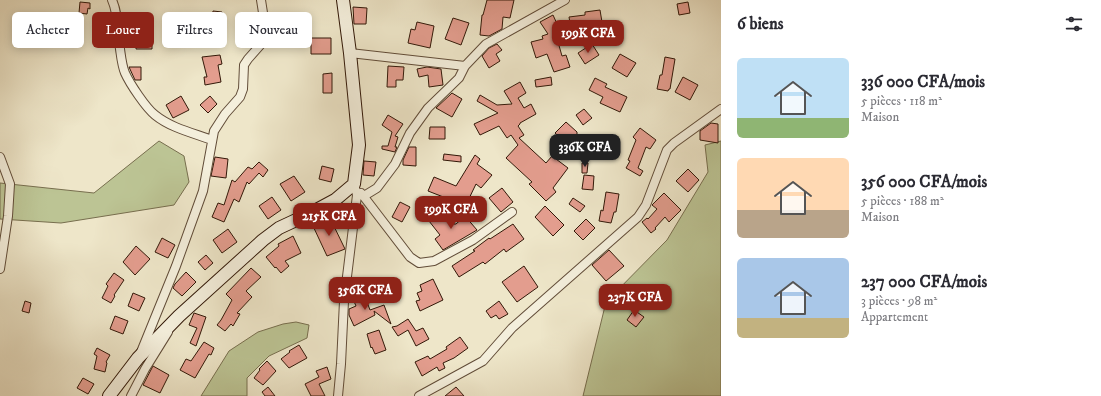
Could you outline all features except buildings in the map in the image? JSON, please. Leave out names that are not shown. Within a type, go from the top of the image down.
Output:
[{"type":"main road","points":[[109,396],[138,358],[178,316],[263,240],[279,228],[335,200],[354,184],[359,145],[343,0]]},
{"type":"street","points":[[112,0],[116,9],[124,71],[129,81],[146,105],[155,115],[174,126],[212,140]]},
{"type":"street","points":[[138,358],[176,266],[204,191],[214,131],[225,114],[240,97],[243,89],[244,65],[263,42],[266,32],[261,0]]},
{"type":"street","points":[[364,196],[377,188],[385,179],[396,164],[410,133],[428,108],[459,78],[465,66],[486,44],[562,0]]},
{"type":"street","points":[[350,53],[465,66]]},
{"type":"street","points":[[418,396],[483,361],[512,328],[638,217],[646,205],[667,150],[674,142],[721,109]]},
{"type":"street","points":[[0,157],[10,184],[8,216],[0,269]]},
{"type":"street","points":[[354,184],[410,257],[418,263],[434,261],[473,240],[512,212]]},
{"type":"street","points":[[338,396],[344,301],[357,195],[354,184]]},
{"type":"street","points":[[131,396],[178,316]]},
{"type":"green space","points":[[159,141],[184,156],[189,182],[174,205],[61,223],[0,219],[0,183],[94,193]]},
{"type":"green space","points":[[721,141],[721,396],[583,396],[606,302],[667,240],[708,172],[705,145]]},
{"type":"green space","points":[[296,322],[309,325],[307,338],[269,356],[247,378],[247,396],[201,396],[229,351],[258,332],[283,324]]}]
